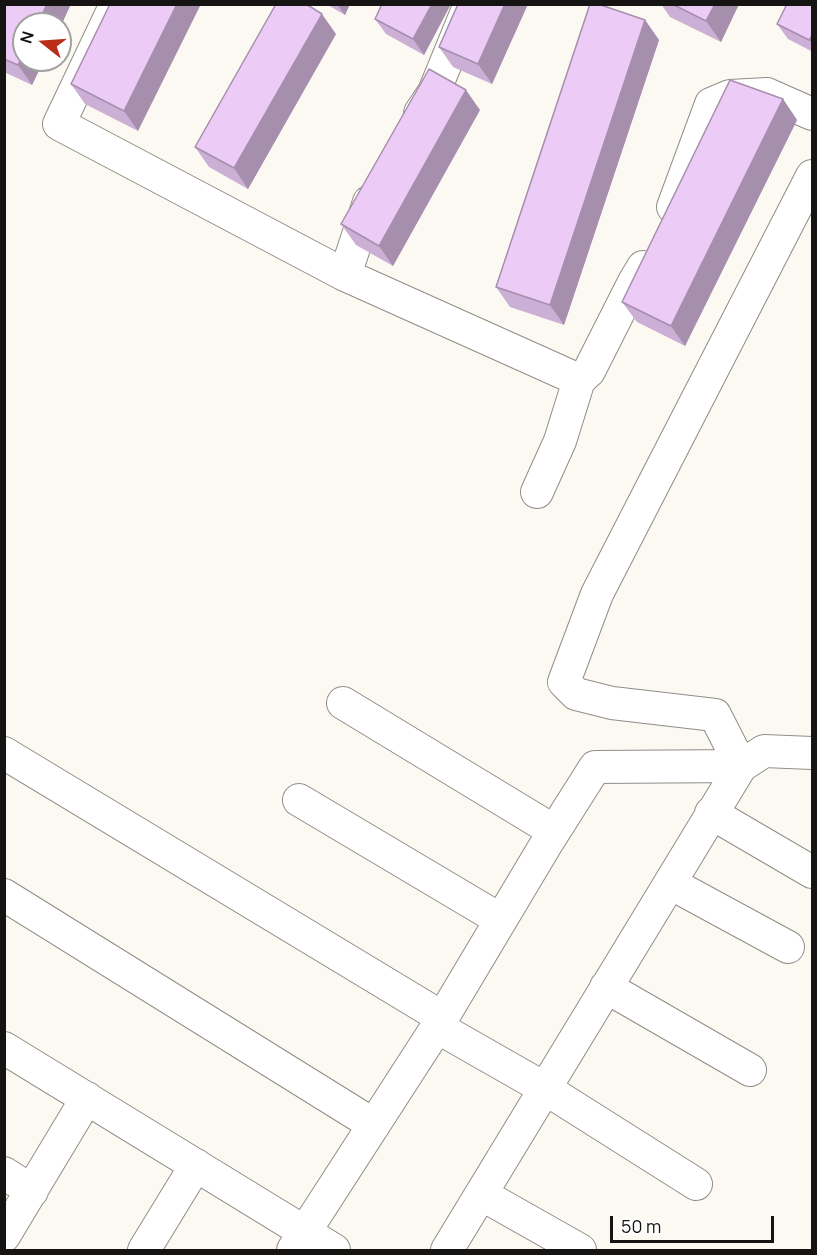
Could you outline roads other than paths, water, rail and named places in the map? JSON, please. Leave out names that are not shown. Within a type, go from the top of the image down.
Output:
[{"type":"street","points":[[116,4],[59,124],[345,275],[579,380]]},
{"type":"street","points":[[406,136],[434,92],[471,4]]},
{"type":"street","points":[[537,492],[560,441],[579,380],[589,371],[634,282],[661,239],[711,104],[730,96],[767,94],[813,114]]},
{"type":"street","points":[[741,766],[715,715],[612,703],[576,694],[564,682],[597,594],[813,176]]},
{"type":"street","points":[[345,275],[377,177]]},
{"type":"street","points":[[344,703],[554,831]]},
{"type":"street","points":[[447,1251],[741,766],[764,751],[813,753]]},
{"type":"street","points":[[4,753],[696,1184]]},
{"type":"street","points":[[298,1242],[440,1023],[554,831],[595,767],[741,766]]},
{"type":"street","points":[[299,800],[501,920]]},
{"type":"street","points":[[711,813],[810,864]]},
{"type":"street","points":[[670,883],[788,947]]},
{"type":"street","points":[[4,895],[374,1125]]},
{"type":"street","points":[[606,987],[750,1070]]},
{"type":"street","points":[[4,1048],[196,1165],[298,1242],[334,1251]]},
{"type":"street","points":[[4,1236],[87,1098]]},
{"type":"street","points":[[144,1251],[196,1165]]},
{"type":"street","points":[[4,1173],[32,1191]]},
{"type":"street","points":[[481,1194],[580,1251]]}]
